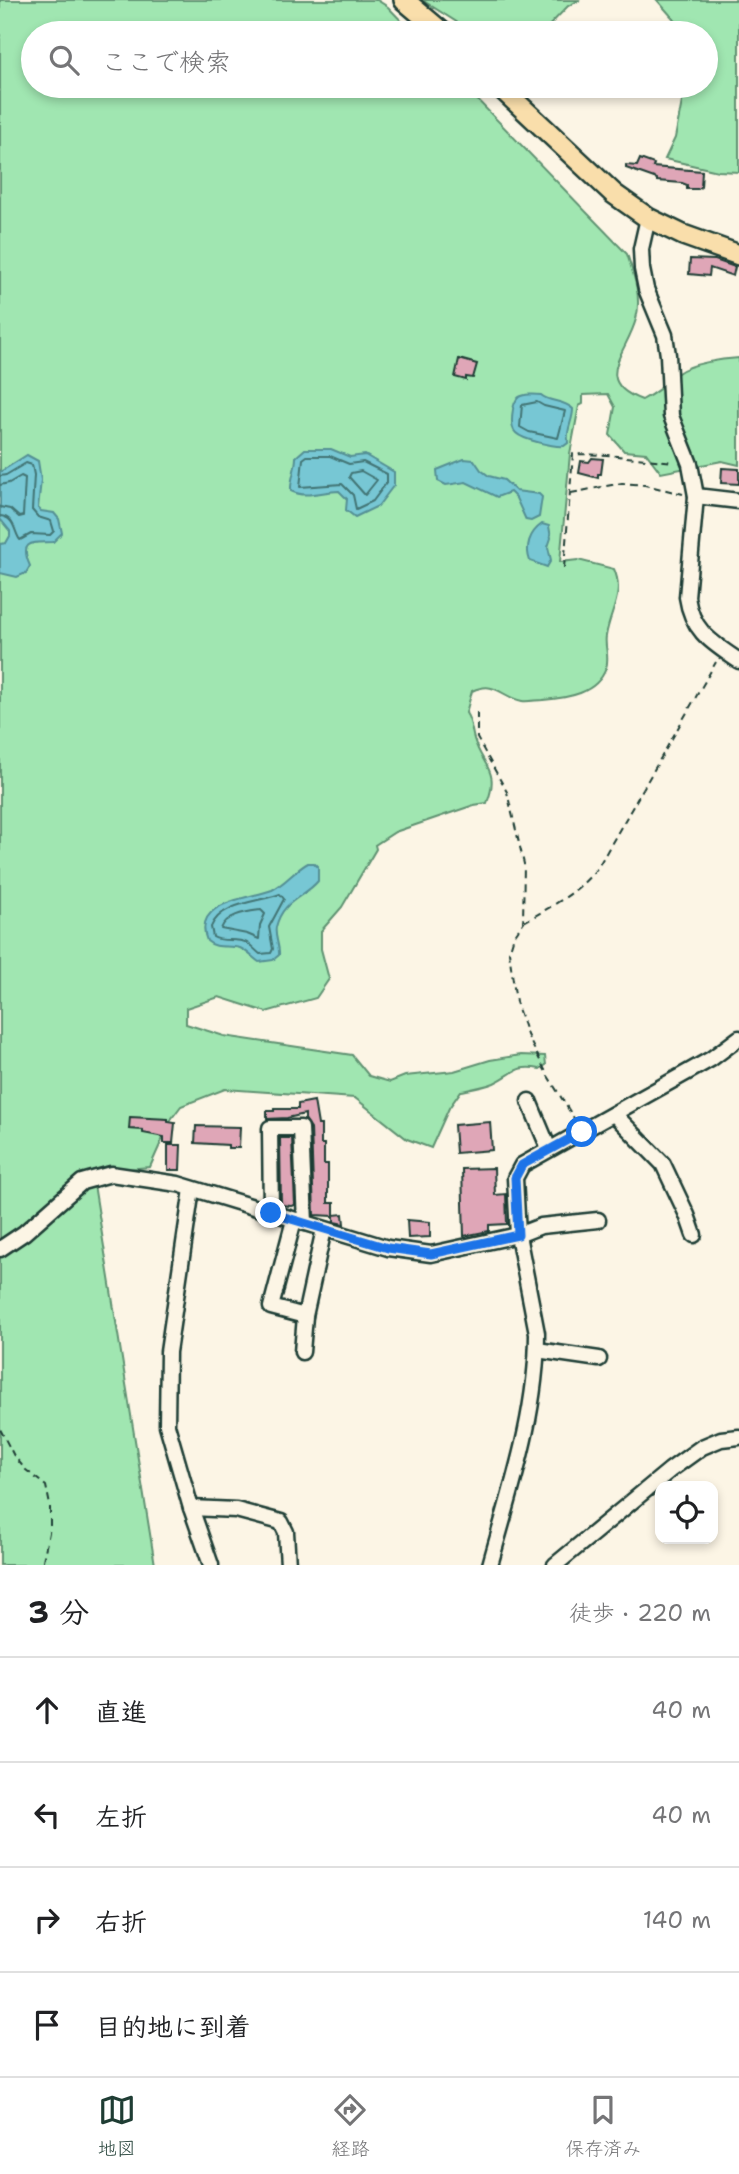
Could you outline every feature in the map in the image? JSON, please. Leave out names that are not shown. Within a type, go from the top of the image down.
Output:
[{"type":"main road","points":[[404,0],[429,21]]},
{"type":"main road","points":[[512,98],[614,194],[648,218],[739,255]]},
{"type":"street","points":[[648,218],[641,249],[642,269],[646,289],[665,335],[671,416],[690,464],[696,496],[687,597],[689,609],[695,625],[739,662]]},
{"type":"street","points":[[696,496],[739,501]]},
{"type":"street","points":[[490,1565],[527,1430],[533,1399],[537,1350],[537,1333],[518,1235],[515,1178],[522,1165],[710,1059],[739,1038]]},
{"type":"street","points":[[529,1101],[550,1149]]},
{"type":"street","points":[[614,1114],[663,1164],[694,1235]]},
{"type":"street","points":[[271,1213],[270,1128],[301,1128],[300,1221],[271,1307],[305,1316]]},
{"type":"street","points":[[0,1249],[24,1233],[73,1189],[92,1178],[121,1174],[178,1184],[388,1248],[431,1254],[518,1235],[541,1226],[598,1220]]},
{"type":"street","points":[[192,1189],[168,1352],[167,1425],[211,1565]]},
{"type":"street","points":[[302,1352],[305,1316],[324,1229]]},
{"type":"street","points":[[537,1350],[599,1359]]},
{"type":"street","points":[[555,1565],[702,1447],[721,1439],[739,1437]]},
{"type":"street","points":[[191,1508],[236,1510],[281,1522],[286,1532],[288,1565]]},
{"type":"path","points":[[564,568],[573,454],[690,464]]},
{"type":"path","points":[[570,493],[622,483],[696,496]]},
{"type":"path","points":[[582,1132],[527,1035],[516,1002],[509,952],[514,936],[523,923],[571,895],[586,883],[598,867],[722,649]]},
{"type":"path","points":[[477,712],[477,738],[507,792],[522,851],[523,923]]},
{"type":"path","points":[[0,1429],[14,1456],[46,1486],[50,1505],[50,1528],[42,1565]]},
{"type":"green space","points":[[0,0],[377,0],[401,21],[21,21],[21,98],[476,98],[627,254],[636,286],[638,311],[616,365],[618,384],[642,400],[684,370],[707,362],[739,358],[739,465],[722,461],[661,473],[646,453],[624,451],[610,435],[615,407],[608,394],[583,395],[570,454],[560,562],[578,560],[614,569],[617,595],[606,636],[607,664],[602,677],[596,684],[580,693],[552,699],[522,701],[487,687],[472,691],[466,713],[478,749],[491,775],[491,792],[487,803],[395,832],[375,845],[376,849],[342,907],[321,931],[321,949],[329,979],[316,998],[266,1012],[219,997],[186,1008],[186,1024],[224,1036],[352,1055],[369,1076],[390,1082],[405,1076],[454,1071],[490,1060],[521,1055],[545,1056],[546,1065],[540,1069],[520,1069],[494,1083],[461,1091],[449,1108],[431,1148],[407,1139],[355,1098],[225,1089],[181,1106],[172,1118],[150,1167],[92,1172],[155,1565],[0,1565]]},
{"type":"green space","points":[[422,0],[580,0],[568,6],[554,21],[455,21]]},
{"type":"green space","points":[[657,0],[739,0],[739,172],[718,171],[665,159],[675,138],[683,98],[718,98],[718,21],[675,21]]},
{"type":"water","points":[[541,395],[573,409],[568,443],[564,446],[532,440],[520,436],[514,430],[512,415],[519,397]]},
{"type":"water","points":[[305,449],[331,449],[350,457],[365,455],[394,472],[394,485],[378,506],[355,517],[346,510],[347,499],[339,491],[309,495],[291,491],[296,457]]},
{"type":"water","points":[[27,455],[38,461],[41,480],[38,508],[54,513],[59,519],[62,533],[53,542],[30,544],[26,551],[30,566],[26,573],[17,577],[0,573],[0,544],[6,543],[10,531],[0,519],[0,472]]},
{"type":"water","points":[[464,459],[474,460],[489,476],[504,480],[516,491],[539,494],[542,497],[539,517],[526,520],[516,498],[510,492],[497,497],[466,482],[446,485],[438,481],[437,470]]},
{"type":"water","points":[[542,524],[549,526],[551,538],[548,547],[551,560],[547,567],[530,561],[528,551],[531,536]]},
{"type":"water","points":[[308,863],[314,863],[318,867],[318,881],[289,905],[279,918],[276,930],[279,955],[273,960],[259,962],[240,948],[215,945],[207,941],[204,928],[207,917],[214,910],[272,890]]},
{"type":"building","points":[[640,159],[654,164],[653,167],[702,171],[701,187],[687,189],[687,185],[682,183],[657,181],[626,168],[626,165],[637,166]]},
{"type":"building","points":[[690,259],[715,260],[735,267],[733,276],[710,268],[709,276],[689,274]]},
{"type":"building","points":[[459,359],[477,364],[473,378],[466,377],[466,380],[455,377]]},
{"type":"building","points":[[592,458],[603,459],[598,478],[579,473],[581,461],[589,462]]},
{"type":"building","points":[[722,468],[739,469],[739,484],[721,483]]},
{"type":"building","points":[[314,1101],[318,1125],[321,1125],[324,1164],[328,1164],[328,1203],[334,1203],[334,1215],[343,1214],[344,1224],[334,1222],[334,1216],[314,1215],[311,1128],[305,1114],[267,1119],[267,1111],[298,1109],[298,1104]]},
{"type":"building","points":[[130,1117],[168,1119],[168,1122],[175,1123],[173,1143],[164,1143],[164,1137],[143,1133],[143,1130],[129,1129]]},
{"type":"building","points":[[490,1122],[492,1150],[456,1153],[454,1125]]},
{"type":"building","points":[[196,1126],[240,1127],[239,1148],[195,1143]]},
{"type":"building","points":[[280,1138],[292,1138],[295,1205],[291,1206],[281,1205]]},
{"type":"building","points":[[168,1145],[181,1145],[180,1170],[168,1170]]},
{"type":"building","points":[[494,1168],[495,1195],[506,1194],[507,1224],[489,1225],[489,1231],[464,1236],[462,1169]]},
{"type":"building","points":[[407,1220],[430,1222],[430,1237],[408,1238]]},
{"type":"route","points":[[271,1213],[388,1248],[431,1254],[518,1235],[515,1178],[522,1165],[582,1132]]}]
